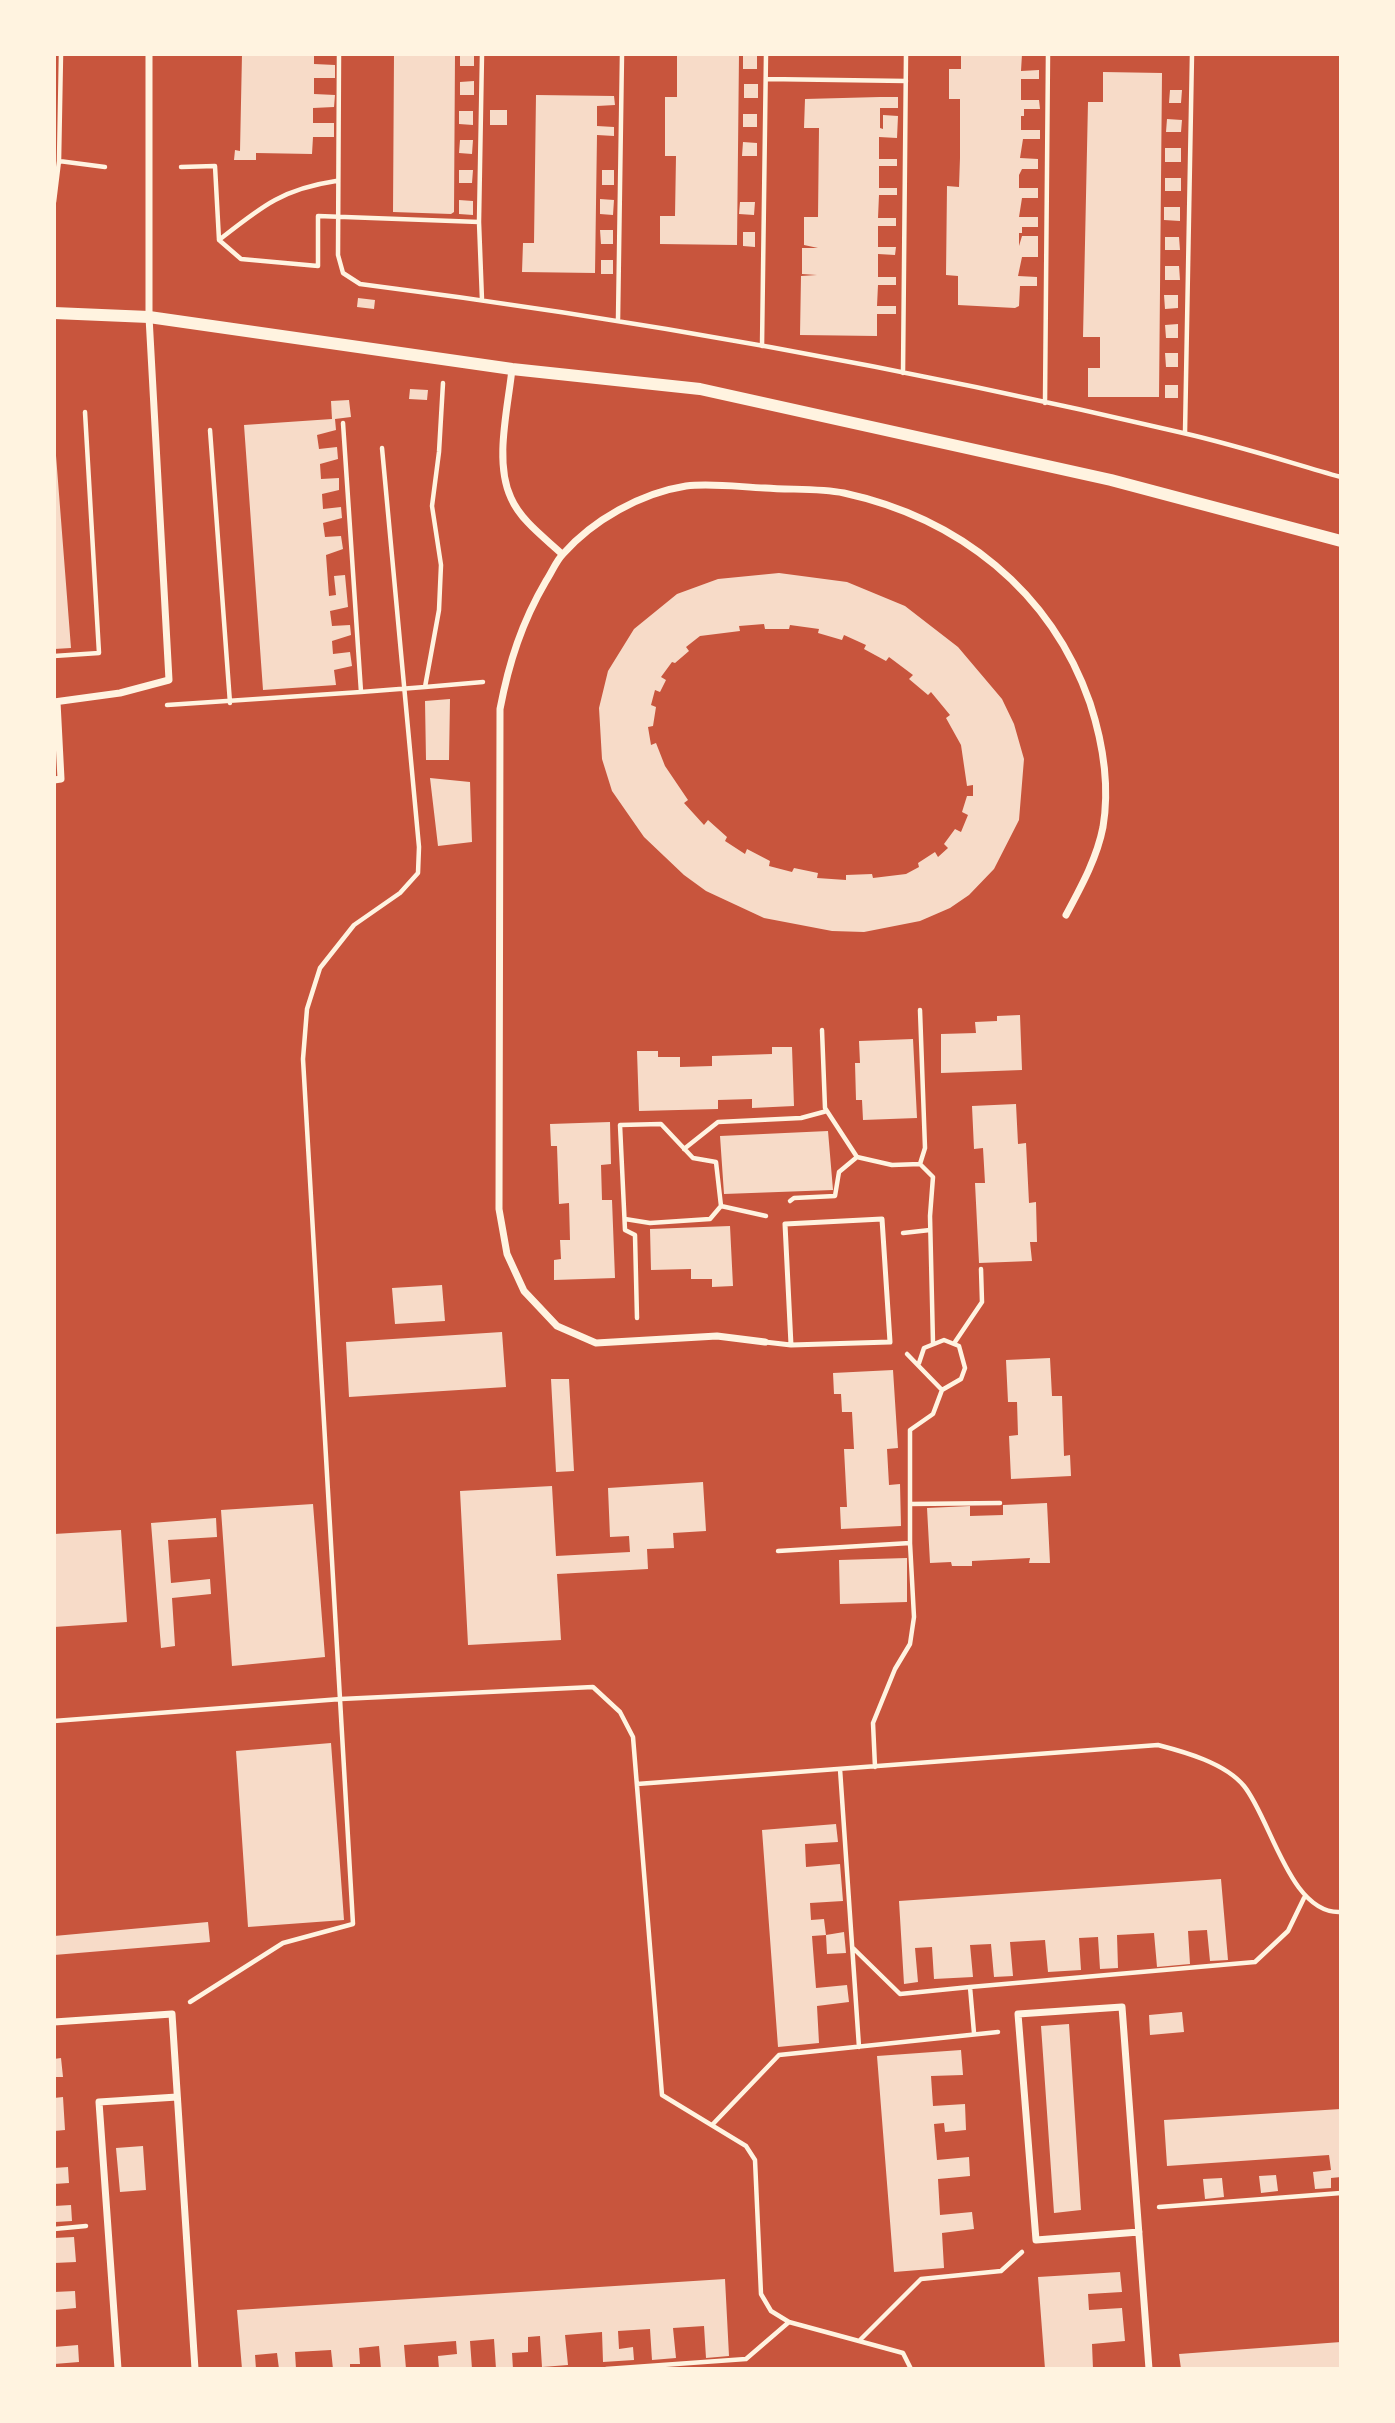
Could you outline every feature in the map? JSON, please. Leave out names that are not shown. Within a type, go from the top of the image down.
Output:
[{"type":"street","points":[[54,780],[61,779],[55,702],[120,693],[169,680],[149,317],[149,54]]},
{"type":"street","points":[[54,313],[149,317],[512,369],[700,389],[1111,480],[1341,541]]},
{"type":"street","points":[[512,369],[503,469],[511,498],[526,519],[562,554]]},
{"type":"street","points":[[765,1342],[717,1336],[596,1343],[557,1326],[524,1291],[506,1254],[499,1209],[500,709],[509,659],[532,606],[562,554],[601,521],[643,497],[687,486],[843,493],[922,519],[982,553],[1026,592],[1059,635],[1083,683],[1100,734],[1106,777],[1102,828],[1088,872],[1066,915]]},
{"type":"street","points":[[1139,2232],[1036,2240],[1018,2014],[1122,2007],[1139,2232],[1149,2369]]},
{"type":"street","points":[[54,2022],[172,2014],[195,2369]]},
{"type":"street","points":[[118,2369],[100,2102],[177,2097]]},
{"type":"lane","points":[[765,1342],[791,1345],[890,1342],[883,1219],[785,1223],[791,1345]]},
{"type":"path","points":[[54,202],[59,161],[61,54]]},
{"type":"path","points":[[338,54],[338,255],[343,273],[360,284],[618,320],[903,373],[1185,433],[1341,477]]},
{"type":"path","points":[[482,54],[482,300]]},
{"type":"path","points":[[618,320],[622,54]]},
{"type":"path","points":[[762,346],[766,54]]},
{"type":"path","points":[[903,373],[906,54]]},
{"type":"path","points":[[1045,403],[1048,54]]},
{"type":"path","points":[[1185,433],[1192,54]]},
{"type":"path","points":[[766,79],[906,82]]},
{"type":"path","points":[[59,161],[105,167]]},
{"type":"path","points":[[181,167],[215,166],[219,240],[241,259],[318,266],[318,216],[480,222]]},
{"type":"path","points":[[219,240],[264,204],[300,186],[336,181]]},
{"type":"path","points":[[425,687],[439,610],[441,565],[432,506],[439,452],[445,359]]},
{"type":"path","points":[[54,656],[99,653],[85,412]]},
{"type":"path","points":[[343,423],[361,692]]},
{"type":"path","points":[[210,430],[230,703]]},
{"type":"path","points":[[172,2014],[283,1943],[354,1924],[303,1059],[307,1009],[320,968],[354,925],[400,894],[418,873],[419,847],[382,448]]},
{"type":"path","points":[[120,693],[140,706],[230,703],[505,681]]},
{"type":"path","points":[[920,1010],[925,1148],[920,1164]]},
{"type":"path","points":[[822,1030],[827,1111],[857,1157],[892,1165],[920,1164],[933,1177],[930,1223],[933,1343]]},
{"type":"path","points":[[684,1149],[718,1122],[801,1118],[827,1111]]},
{"type":"path","points":[[625,1219],[650,1223],[710,1219],[721,1206],[716,1163],[693,1158],[661,1124],[620,1125],[625,1230],[635,1235],[638,1341]]},
{"type":"path","points":[[786,1205],[794,1198],[835,1196],[839,1172],[857,1157]]},
{"type":"path","points":[[721,1206],[770,1217]]},
{"type":"path","points":[[955,1342],[982,1302],[981,1269]]},
{"type":"path","points":[[889,1339],[919,1363]]},
{"type":"path","points":[[942,1390],[919,1368],[919,1363],[924,1349],[933,1343],[955,1342]]},
{"type":"path","points":[[875,1767],[873,1723],[890,1680],[910,1644],[914,1617],[910,1543],[910,1430],[933,1414],[942,1390],[961,1379],[965,1368],[964,1353],[955,1342]]},
{"type":"path","points":[[910,1504],[1000,1503]]},
{"type":"path","points":[[778,1551],[910,1543]]},
{"type":"path","points":[[54,1721],[341,1699],[593,1687],[620,1712],[633,1737],[662,2095],[746,2146],[755,2160],[761,2294],[771,2311],[789,2322],[902,2353],[912,2369]]},
{"type":"path","points":[[638,1784],[1158,1745],[1200,1756],[1243,1785],[1304,1898],[1331,1913],[1341,1912]]},
{"type":"path","points":[[840,1769],[859,2047]]},
{"type":"path","points":[[852,1948],[900,1994],[1255,1962],[1289,1931],[1304,1898]]},
{"type":"path","points":[[970,1987],[974,2034]]},
{"type":"path","points":[[712,2125],[779,2055],[1020,2030]]},
{"type":"path","points":[[1137,2208],[1341,2193]]},
{"type":"path","points":[[54,2229],[108,2225]]},
{"type":"path","points":[[859,2341],[921,2279],[1001,2271],[1036,2240]]},
{"type":"path","points":[[606,2369],[746,2359],[789,2322]]},
{"type":"building","points":[[242,54],[314,54],[314,64],[335,65],[335,78],[314,78],[314,94],[335,95],[334,107],[313,108],[313,123],[334,123],[334,137],[313,137],[312,154],[256,153],[256,160],[234,160],[235,150],[240,151]]},
{"type":"building","points":[[394,54],[455,54],[454,212],[451,214],[393,212]]},
{"type":"building","points":[[460,54],[474,54],[474,66],[460,66]]},
{"type":"building","points":[[677,54],[739,54],[737,245],[660,244],[660,216],[675,216],[676,156],[665,156],[665,97],[677,97]]},
{"type":"building","points":[[743,54],[757,55],[757,69],[743,69]]},
{"type":"building","points":[[961,54],[1022,54],[1021,71],[1039,70],[1039,79],[1021,79],[1021,100],[1039,100],[1040,109],[1024,109],[1021,130],[1040,130],[1040,139],[1023,139],[1020,158],[1038,159],[1038,169],[1022,169],[1019,175],[1019,188],[1038,188],[1038,198],[1022,198],[1019,217],[1038,217],[1038,227],[1022,227],[1019,246],[1022,236],[1038,236],[1038,257],[1022,257],[1018,276],[1037,277],[1037,286],[1020,286],[1019,306],[1015,308],[958,305],[958,276],[946,275],[947,186],[959,187],[960,158],[960,99],[949,99],[949,69],[961,69]]},
{"type":"building","points":[[1103,72],[1162,73],[1159,397],[1088,397],[1088,368],[1100,368],[1100,337],[1083,337],[1088,102],[1103,102]]},
{"type":"building","points":[[474,81],[474,95],[460,95],[460,82]]},
{"type":"building","points":[[744,84],[758,84],[758,98],[744,98]]},
{"type":"building","points":[[1170,90],[1182,90],[1181,103],[1169,103]]},
{"type":"building","points":[[536,95],[614,96],[615,105],[597,106],[597,126],[614,127],[614,136],[597,135],[595,273],[522,272],[523,243],[534,243]]},
{"type":"building","points":[[898,97],[898,108],[880,108],[880,128],[883,129],[883,115],[898,116],[897,138],[879,137],[879,159],[897,159],[897,166],[879,166],[879,188],[897,188],[897,195],[879,195],[878,218],[896,218],[896,226],[878,226],[878,247],[896,247],[895,255],[878,254],[878,277],[896,277],[896,285],[878,285],[877,306],[896,306],[896,314],[877,314],[877,336],[800,335],[801,276],[817,275],[802,274],[802,248],[818,248],[804,245],[804,217],[818,217],[819,128],[804,128],[805,99]]},
{"type":"building","points":[[490,110],[507,110],[507,125],[490,125]]},
{"type":"building","points":[[459,111],[473,111],[473,125],[459,124]]},
{"type":"building","points":[[743,114],[757,114],[757,127],[743,127]]},
{"type":"building","points":[[1167,119],[1182,120],[1181,132],[1166,132]]},
{"type":"building","points":[[460,140],[473,140],[472,154],[459,153]]},
{"type":"building","points":[[743,142],[757,143],[757,156],[742,156]]},
{"type":"building","points":[[1165,148],[1181,148],[1181,162],[1165,162]]},
{"type":"building","points":[[459,170],[473,170],[472,183],[459,183]]},
{"type":"building","points":[[602,170],[614,170],[614,185],[602,185]]},
{"type":"building","points":[[1165,178],[1181,178],[1181,191],[1165,191]]},
{"type":"building","points":[[600,199],[614,200],[613,215],[600,214]]},
{"type":"building","points":[[459,200],[473,201],[473,215],[459,214]]},
{"type":"building","points":[[740,202],[755,202],[754,215],[739,214]]},
{"type":"building","points":[[1164,207],[1180,207],[1180,221],[1164,220]]},
{"type":"building","points":[[600,230],[613,230],[613,244],[601,244]]},
{"type":"building","points":[[743,232],[755,232],[755,247],[743,246]]},
{"type":"building","points":[[1165,237],[1179,237],[1180,250],[1165,250]]},
{"type":"building","points":[[601,260],[613,260],[613,274],[601,274]]},
{"type":"building","points":[[1165,266],[1179,266],[1180,280],[1165,280]]},
{"type":"building","points":[[1164,295],[1178,295],[1178,308],[1165,309]]},
{"type":"building","points":[[358,298],[375,300],[374,309],[357,307]]},
{"type":"building","points":[[1178,324],[1178,338],[1166,338],[1165,325]]},
{"type":"building","points":[[1165,353],[1178,353],[1178,367],[1166,367]]},
{"type":"building","points":[[1165,385],[1178,385],[1178,398],[1165,398]]},
{"type":"building","points":[[410,389],[428,390],[427,400],[409,399]]},
{"type":"building","points":[[349,400],[351,417],[335,419],[336,430],[317,435],[319,449],[337,447],[338,459],[320,464],[321,479],[339,478],[339,490],[322,494],[323,509],[341,507],[342,518],[323,523],[325,537],[341,536],[343,549],[326,555],[329,596],[336,595],[334,576],[345,575],[348,607],[330,611],[332,626],[350,625],[351,635],[332,641],[333,654],[350,652],[352,666],[334,670],[336,685],[263,690],[244,425],[332,419],[331,401]]},
{"type":"building","points":[[54,430],[71,648],[54,649]]},
{"type":"building","points":[[779,573],[847,582],[905,606],[958,647],[1002,699],[1014,724],[1024,759],[1019,820],[994,869],[969,895],[950,908],[920,921],[864,932],[832,931],[764,918],[706,891],[684,875],[644,837],[612,791],[602,759],[599,708],[608,671],[634,629],[677,594],[718,579]],"holes":[[[764,624],[765,629],[789,629],[790,625],[819,629],[818,633],[842,640],[844,635],[866,645],[864,649],[886,661],[889,657],[913,675],[909,679],[928,695],[931,692],[950,715],[946,718],[961,745],[967,786],[973,785],[973,796],[967,796],[962,812],[968,815],[961,832],[955,829],[944,844],[948,848],[938,857],[935,852],[918,863],[919,867],[906,874],[873,878],[872,874],[846,875],[846,880],[817,878],[818,873],[794,868],[792,872],[769,866],[770,861],[747,849],[745,854],[725,841],[727,837],[708,820],[704,825],[684,803],[688,800],[665,766],[656,743],[651,745],[648,727],[653,726],[656,707],[651,705],[655,690],[660,692],[666,680],[661,677],[672,662],[675,663],[689,651],[686,647],[700,636],[740,631],[739,626]]]},
{"type":"building","points":[[450,699],[449,760],[426,760],[425,701]]},
{"type":"building","points":[[430,778],[470,782],[472,842],[438,846]]},
{"type":"building","points":[[1020,1015],[1022,1070],[941,1073],[941,1034],[976,1033],[975,1022],[997,1021],[997,1016]]},
{"type":"building","points":[[913,1039],[917,1118],[863,1120],[862,1100],[856,1100],[855,1063],[860,1063],[859,1041]]},
{"type":"building","points":[[772,1047],[792,1047],[794,1106],[752,1108],[752,1099],[718,1100],[718,1109],[639,1111],[637,1051],[658,1051],[658,1057],[680,1057],[680,1067],[712,1066],[712,1056],[772,1054]]},
{"type":"building","points":[[1016,1104],[1018,1144],[1026,1143],[1029,1203],[1036,1202],[1037,1242],[1030,1242],[1032,1261],[979,1263],[975,1183],[985,1183],[983,1148],[974,1149],[972,1106]]},
{"type":"building","points":[[610,1122],[611,1164],[601,1165],[602,1200],[612,1200],[615,1278],[554,1280],[554,1260],[561,1259],[560,1240],[570,1240],[569,1203],[559,1204],[557,1146],[551,1146],[550,1124]]},
{"type":"building","points":[[828,1131],[833,1190],[724,1194],[720,1136]]},
{"type":"building","points":[[730,1226],[733,1286],[712,1287],[712,1279],[691,1279],[691,1269],[651,1270],[650,1229]]},
{"type":"building","points":[[442,1285],[445,1321],[395,1324],[392,1288]]},
{"type":"building","points":[[502,1332],[506,1387],[349,1397],[346,1342]]},
{"type":"building","points":[[1050,1358],[1052,1396],[1062,1396],[1064,1456],[1070,1455],[1071,1476],[1011,1479],[1009,1436],[1018,1435],[1017,1402],[1008,1402],[1006,1360]]},
{"type":"building","points":[[893,1370],[898,1448],[887,1449],[889,1485],[900,1484],[901,1526],[841,1529],[840,1507],[847,1507],[844,1449],[854,1449],[852,1412],[842,1412],[841,1394],[834,1394],[833,1373]]},
{"type":"building","points":[[551,1379],[569,1379],[574,1471],[556,1472]]},
{"type":"building","points":[[703,1482],[706,1531],[673,1533],[674,1548],[647,1549],[648,1569],[557,1574],[561,1640],[468,1645],[460,1491],[552,1486],[556,1556],[630,1552],[629,1536],[610,1537],[608,1488]]},
{"type":"building","points":[[1047,1503],[1050,1563],[1029,1563],[1030,1558],[972,1561],[972,1566],[952,1566],[951,1562],[930,1563],[927,1508],[970,1506],[970,1516],[1003,1515],[1003,1505]]},
{"type":"building","points":[[313,1504],[325,1657],[232,1666],[221,1510]]},
{"type":"building","points":[[216,1518],[217,1537],[168,1540],[171,1583],[210,1579],[211,1594],[172,1598],[175,1646],[161,1648],[151,1523]]},
{"type":"building","points":[[121,1530],[127,1622],[54,1627],[54,1534]]},
{"type":"building","points":[[907,1558],[907,1602],[840,1604],[839,1560]]},
{"type":"building","points":[[331,1743],[344,1920],[248,1927],[236,1751]]},
{"type":"building","points":[[836,1824],[838,1842],[805,1844],[806,1867],[840,1864],[843,1901],[810,1903],[811,1920],[824,1919],[826,1935],[812,1936],[816,1988],[847,1985],[849,2002],[817,2006],[819,2043],[778,2047],[762,1830]]},
{"type":"building","points":[[1221,1879],[1228,1960],[1210,1961],[1207,1930],[1188,1931],[1190,1964],[1157,1967],[1154,1933],[1117,1935],[1118,1968],[1100,1969],[1098,1937],[1079,1938],[1081,1970],[1048,1972],[1045,1940],[1010,1942],[1013,1976],[994,1977],[991,1944],[970,1945],[973,1977],[934,1979],[932,1947],[915,1948],[918,1982],[904,1984],[899,1901]]},
{"type":"building","points":[[208,1922],[210,1942],[54,1955],[54,1936]]},
{"type":"building","points":[[844,1932],[846,1953],[827,1954],[826,1935]]},
{"type":"building","points":[[1182,2012],[1184,2032],[1150,2035],[1149,2015]]},
{"type":"building","points":[[1069,2024],[1081,2210],[1054,2213],[1041,2026]]},
{"type":"building","points":[[961,2050],[963,2075],[931,2076],[933,2106],[965,2104],[966,2130],[945,2132],[944,2123],[934,2124],[937,2160],[969,2157],[970,2176],[938,2179],[940,2215],[972,2212],[974,2229],[942,2233],[944,2268],[894,2272],[877,2056]]},
{"type":"building","points":[[61,2058],[63,2077],[54,2077],[54,2059]]},
{"type":"building","points":[[63,2097],[65,2130],[54,2131],[54,2098]]},
{"type":"building","points":[[1341,2109],[1341,2177],[1331,2178],[1331,2188],[1315,2189],[1313,2172],[1331,2170],[1329,2155],[1167,2166],[1164,2120]]},
{"type":"building","points":[[143,2146],[146,2190],[120,2192],[116,2148]]},
{"type":"building","points":[[68,2167],[69,2183],[54,2184],[54,2168]]},
{"type":"building","points":[[1276,2175],[1278,2191],[1261,2193],[1259,2176]]},
{"type":"building","points":[[1222,2178],[1224,2197],[1205,2199],[1203,2179]]},
{"type":"building","points":[[71,2205],[72,2221],[55,2222],[54,2206]]},
{"type":"building","points":[[74,2237],[76,2262],[54,2263],[54,2238]]},
{"type":"building","points":[[1120,2272],[1122,2292],[1088,2294],[1089,2310],[1122,2308],[1125,2341],[1092,2344],[1093,2369],[1045,2369],[1038,2277]]},
{"type":"building","points":[[725,2279],[729,2356],[706,2358],[704,2326],[673,2328],[676,2358],[652,2360],[650,2329],[618,2331],[619,2349],[633,2347],[634,2360],[603,2362],[602,2332],[565,2335],[568,2365],[542,2367],[540,2336],[528,2337],[528,2352],[512,2353],[513,2369],[496,2369],[494,2339],[470,2341],[472,2369],[439,2369],[438,2356],[457,2354],[456,2341],[404,2345],[406,2369],[381,2369],[379,2346],[359,2348],[360,2364],[350,2364],[350,2369],[333,2369],[331,2350],[295,2352],[296,2369],[279,2369],[277,2353],[255,2355],[256,2369],[242,2369],[237,2310]]},
{"type":"building","points":[[75,2291],[76,2308],[54,2310],[54,2292]]},
{"type":"building","points":[[1341,2342],[1341,2369],[1181,2369],[1179,2354]]},
{"type":"building","points":[[78,2345],[79,2362],[54,2364],[54,2347]]}]
